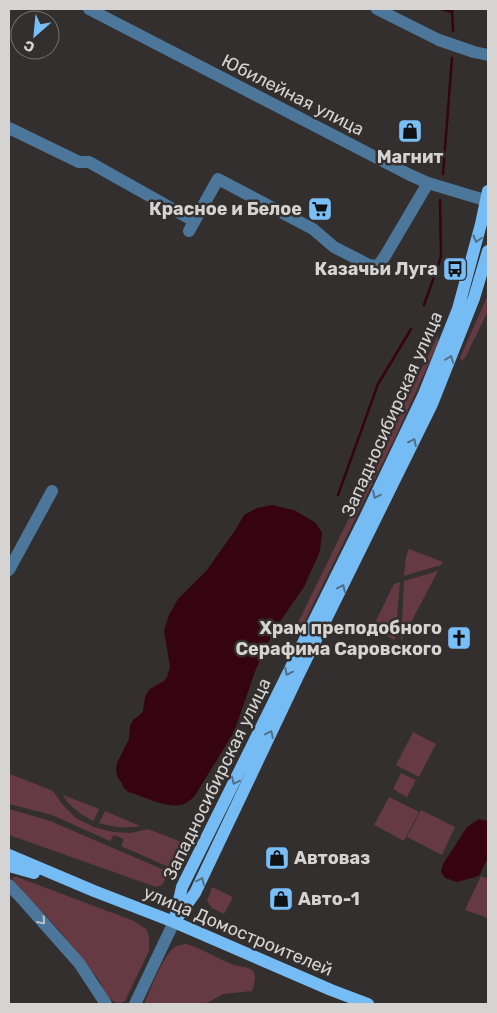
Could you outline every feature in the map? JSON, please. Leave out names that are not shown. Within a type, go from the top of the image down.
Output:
[{"type":"main road","name":"Западносибирская улица","points":[[174,922],[182,887],[364,520],[424,394],[458,309],[488,198]]},
{"type":"main road","name":"Западносибирская улица","points":[[174,922],[195,893],[282,710],[432,404],[474,298],[488,251]]},
{"type":"main road","name":"улица Домостроителей","points":[[9,855],[368,1004]]},
{"type":"main road","name":"улица Домостроителей","points":[[9,866],[94,891]]},
{"type":"street","name":"Юбилейная улица","points":[[89,9],[410,175],[428,182],[488,198]]},
{"type":"street","points":[[377,9],[439,40],[488,55]]},
{"type":"street","points":[[9,128],[79,162],[89,162],[191,226],[218,179],[312,229],[334,247],[369,265],[378,266],[428,182]]},
{"type":"street","points":[[9,570],[52,492]]},
{"type":"street","points":[[9,885],[79,963],[106,1004]]},
{"type":"street","points":[[135,1004],[174,922]]},
{"type":"shaded area","points":[[488,291],[488,311],[462,361],[460,358]]},
{"type":"shaded area","points":[[438,335],[438,343],[395,438],[301,629],[296,627]]},
{"type":"shaded area","points":[[272,505],[294,510],[316,523],[322,533],[320,551],[304,587],[274,630],[256,669],[234,732],[194,797],[186,803],[168,805],[128,792],[118,778],[117,763],[129,739],[130,726],[133,720],[143,711],[147,693],[167,677],[170,667],[164,631],[169,615],[178,599],[207,570],[244,515],[257,508]]},
{"type":"shaded area","points":[[409,549],[443,562],[441,565],[404,576],[406,556]]},
{"type":"shaded area","points":[[438,571],[401,641],[404,581]]},
{"type":"shaded area","points":[[400,582],[395,640],[372,629],[394,584]]},
{"type":"shaded area","points":[[413,732],[436,744],[419,777],[396,765]]},
{"type":"shaded area","points":[[401,773],[416,780],[407,797],[393,789]]},
{"type":"shaded area","points":[[10,774],[53,791],[62,804],[76,818],[94,827],[113,832],[131,833],[148,829],[184,843],[171,868],[121,846],[124,839],[114,835],[110,841],[52,815],[9,804]]},
{"type":"shaded area","points":[[63,795],[99,809],[93,821],[72,807]]},
{"type":"shaded area","points":[[389,797],[419,812],[404,841],[374,825]]},
{"type":"shaded area","points":[[9,809],[50,821],[169,872],[162,885],[156,887],[9,835]]},
{"type":"shaded area","points":[[421,810],[455,827],[442,855],[407,837]]},
{"type":"shaded area","points":[[105,811],[140,826],[119,827],[99,823]]},
{"type":"shaded area","points":[[479,819],[488,821],[488,858],[479,876],[457,882],[445,878],[441,872],[443,864],[467,827]]},
{"type":"shaded area","points":[[481,876],[488,879],[488,918],[465,910]]},
{"type":"shaded area","points":[[13,877],[134,921],[146,929],[149,936],[149,951],[125,1001],[121,1003],[114,1002],[106,995],[99,980],[58,929],[14,882]]},
{"type":"shaded area","points":[[212,887],[233,897],[224,914],[212,908],[207,901]]},
{"type":"shaded area","points":[[186,944],[234,965],[251,969],[255,978],[252,991],[223,994],[205,1004],[144,1004],[157,974],[170,951],[179,945]]},
{"type":"waterway","points":[[441,9],[452,12]]},
{"type":"waterway","points":[[452,9],[453,31]]},
{"type":"waterway","points":[[443,174],[452,58]]},
{"type":"waterway","points":[[424,305],[441,257],[440,200]]},
{"type":"waterway","points":[[338,495],[378,384],[411,329]]},
{"type":"place","name":"Магнит","points":[[410,131]]},
{"type":"place","name":"Красное и Белое","points":[[320,209]]},
{"type":"place","name":"Казачьи Луга","points":[[455,269]]},
{"type":"place","name":"Храм преподобного Серафима Саровского","points":[[459,638]]},
{"type":"place","name":"Автоваз","points":[[277,858]]},
{"type":"place","name":"Авто-1","points":[[281,899]]}]
